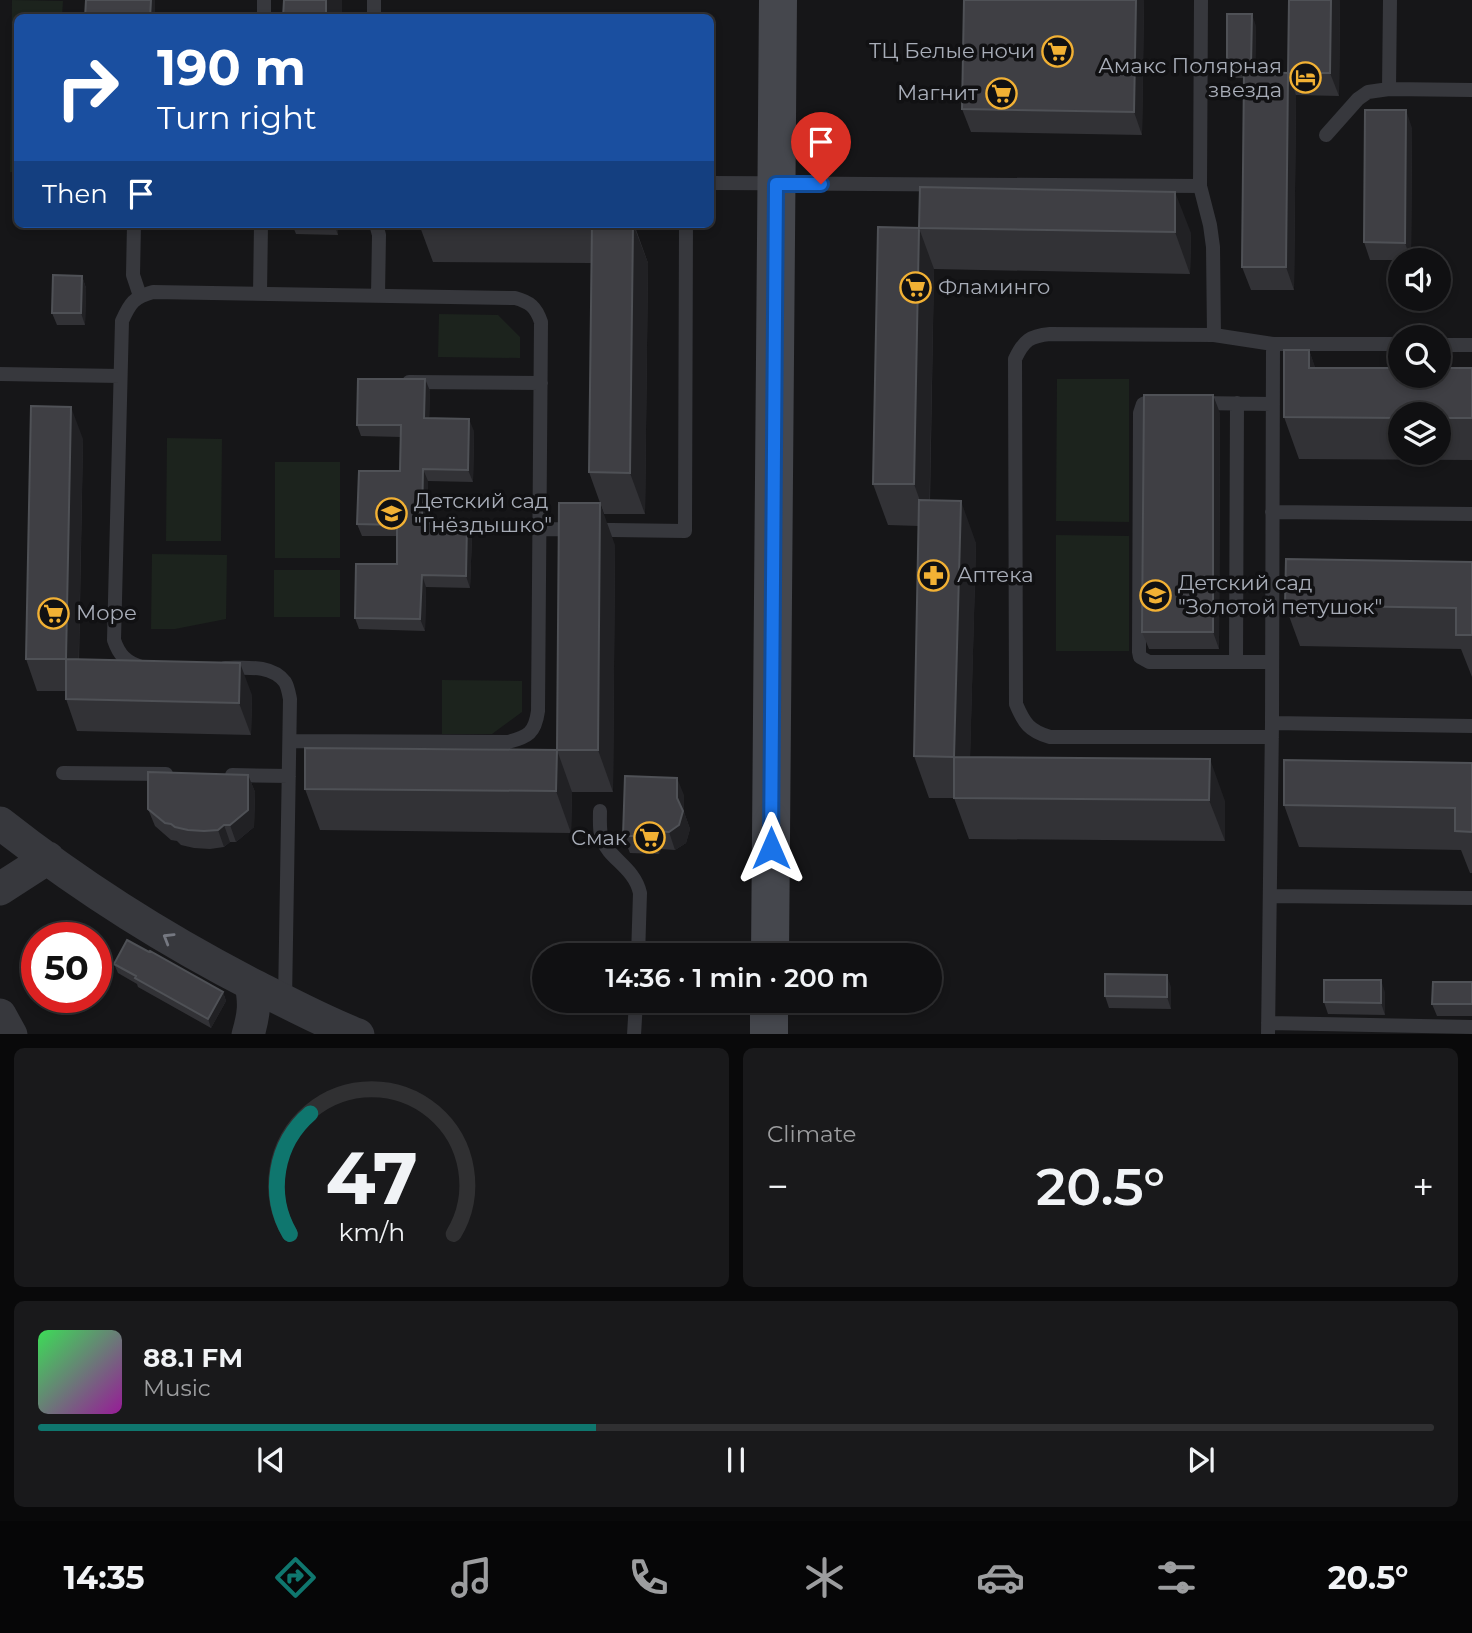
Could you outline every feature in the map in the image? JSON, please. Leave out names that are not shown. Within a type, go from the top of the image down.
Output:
[{"type":"main road","points":[[770,943],[778,0]]},
{"type":"main road","points":[[769,1013],[769,1034]]},
{"type":"street","points":[[0,823],[124,911],[174,942],[285,1001],[358,1034]]},
{"type":"street","points":[[0,889],[48,858]]},
{"type":"street","points":[[248,1034],[254,1012],[251,984]]},
{"type":"street","points":[[0,1015],[12,1034]]},
{"type":"lane","points":[[1201,0],[1200,186],[1213,247],[1214,335]]},
{"type":"lane","points":[[1389,89],[1390,0]]},
{"type":"lane","points":[[1326,135],[1358,99],[1368,92],[1389,89],[1472,89]]},
{"type":"lane","points":[[714,183],[1200,186]]},
{"type":"lane","points":[[134,228],[133,275],[140,296]]},
{"type":"lane","points":[[260,294],[261,228]]},
{"type":"lane","points":[[377,228],[378,295]]},
{"type":"lane","points":[[540,529],[685,531],[686,228]]},
{"type":"lane","points":[[153,667],[140,667],[128,662],[119,653],[114,640],[122,321],[129,305],[140,296],[153,292],[514,298],[526,301],[537,310],[541,322],[536,726],[524,738],[508,742],[289,741]]},
{"type":"lane","points":[[1388,344],[1273,344],[1214,335],[1050,334],[1034,336],[1022,346],[1015,359],[1016,704],[1023,721],[1036,733],[1049,737],[1472,726]]},
{"type":"lane","points":[[1273,344],[1268,1029],[1472,1027]]},
{"type":"lane","points":[[1451,345],[1472,345]]},
{"type":"lane","points":[[0,374],[120,376]]},
{"type":"lane","points":[[398,382],[541,383]]},
{"type":"lane","points":[[1272,662],[1149,662],[1140,657],[1139,413],[1143,404],[1148,402],[1273,404]]},
{"type":"lane","points":[[1237,403],[1237,662]]},
{"type":"lane","points":[[1272,512],[1472,514]]},
{"type":"lane","points":[[205,667],[258,668],[272,671],[286,684],[290,699],[285,1001]]},
{"type":"lane","points":[[63,773],[182,775]]},
{"type":"lane","points":[[222,775],[289,776]]},
{"type":"lane","points":[[600,811],[602,837],[606,845],[638,883],[638,943]]},
{"type":"lane","points":[[1270,895],[1472,898]]},
{"type":"lane","points":[[634,1034],[635,1013]]},
{"type":"shaded area","points":[[12,0],[63,1],[62,14],[14,14],[14,172],[10,172]]},
{"type":"shaded area","points":[[439,314],[498,315],[520,337],[520,358],[438,357]]},
{"type":"shaded area","points":[[1057,379],[1129,379],[1129,522],[1056,521]]},
{"type":"shaded area","points":[[167,438],[222,439],[221,541],[166,541]]},
{"type":"shaded area","points":[[275,462],[340,462],[340,558],[275,558]]},
{"type":"shaded area","points":[[1056,535],[1129,536],[1129,651],[1056,651]]},
{"type":"shaded area","points":[[152,554],[227,555],[226,619],[175,629],[151,629]]},
{"type":"shaded area","points":[[274,570],[340,570],[340,617],[274,617]]},
{"type":"shaded area","points":[[442,680],[522,681],[522,712],[492,734],[442,734]]},
{"type":"building","points":[[86,0],[151,0],[150,14],[85,14]]},
{"type":"building","points":[[284,0],[326,0],[326,14],[283,14]]},
{"type":"building","name":"ТЦ Белые ночи","points":[[964,0],[1136,0],[1134,112],[962,109]]},
{"type":"building","points":[[1289,0],[1331,0],[1330,73],[1288,73]]},
{"type":"building","points":[[1227,14],[1252,14],[1251,66],[1227,66]]},
{"type":"building","points":[[1244,72],[1288,73],[1286,267],[1242,267]]},
{"type":"building","points":[[1365,110],[1406,110],[1405,243],[1364,242]]},
{"type":"building","points":[[920,187],[1175,192],[1175,232],[919,228]]},
{"type":"building","points":[[878,227],[919,228],[914,484],[873,484]]},
{"type":"building","points":[[592,228],[633,228],[630,473],[589,472]]},
{"type":"building","points":[[53,275],[82,276],[81,313],[52,313]]},
{"type":"building","points":[[1284,350],[1309,350],[1309,368],[1388,368],[1388,388],[1451,388],[1451,368],[1472,368],[1472,418],[1451,418],[1451,402],[1388,402],[1388,418],[1284,417]]},
{"type":"building","points":[[358,379],[425,379],[424,418],[469,419],[468,470],[423,469],[422,523],[467,524],[466,576],[422,575],[420,619],[355,618],[356,564],[397,564],[397,525],[357,524],[359,471],[400,471],[401,425],[357,425]]},
{"type":"building","points":[[1144,395],[1213,395],[1213,632],[1142,632]]},
{"type":"building","points":[[31,406],[71,407],[66,659],[26,659]]},
{"type":"building","points":[[919,500],[961,501],[954,757],[914,756]]},
{"type":"building","points":[[559,503],[600,503],[598,750],[557,750]]},
{"type":"building","points":[[1286,559],[1472,562],[1472,635],[1456,635],[1456,608],[1285,605]]},
{"type":"building","points":[[66,659],[240,663],[239,703],[66,699]]},
{"type":"building","points":[[305,748],[557,750],[556,791],[305,789]]},
{"type":"building","points":[[954,757],[1210,759],[1209,800],[954,798]]},
{"type":"building","points":[[1284,760],[1472,763],[1472,832],[1455,831],[1455,808],[1284,805]]},
{"type":"building","points":[[148,772],[248,775],[248,810],[230,825],[224,825],[218,830],[175,827],[165,823],[148,809]]},
{"type":"building","points":[[625,776],[677,778],[677,798],[683,811],[679,825],[669,832],[654,831],[653,836],[623,836]]},
{"type":"building","points":[[127,940],[223,992],[208,1019],[114,964]]},
{"type":"building","points":[[1105,974],[1167,975],[1167,997],[1105,996]]},
{"type":"building","points":[[1324,980],[1381,980],[1381,1003],[1324,1002]]},
{"type":"building","points":[[1433,982],[1472,982],[1472,1004],[1432,1004]]},
{"type":"place","name":"ТЦ Белые ночи","points":[[1058,51]]},
{"type":"place","name":"Амакс Полярная звезда","points":[[1305,78]]},
{"type":"place","name":"Магнит","points":[[1001,93]]},
{"type":"place","name":"Фламинго","points":[[915,287]]},
{"type":"place","name":"Детский сад \"Гнёздышко\"","points":[[391,513]]},
{"type":"place","name":"Аптека","points":[[934,575]]},
{"type":"place","name":"Детский сад \"Золотой петушок\"","points":[[1155,595]]},
{"type":"place","name":"Море","points":[[53,613]]},
{"type":"place","name":"Смак","points":[[650,838]]},
{"type":"route","points":[[771,848],[776,184],[821,184]]}]
